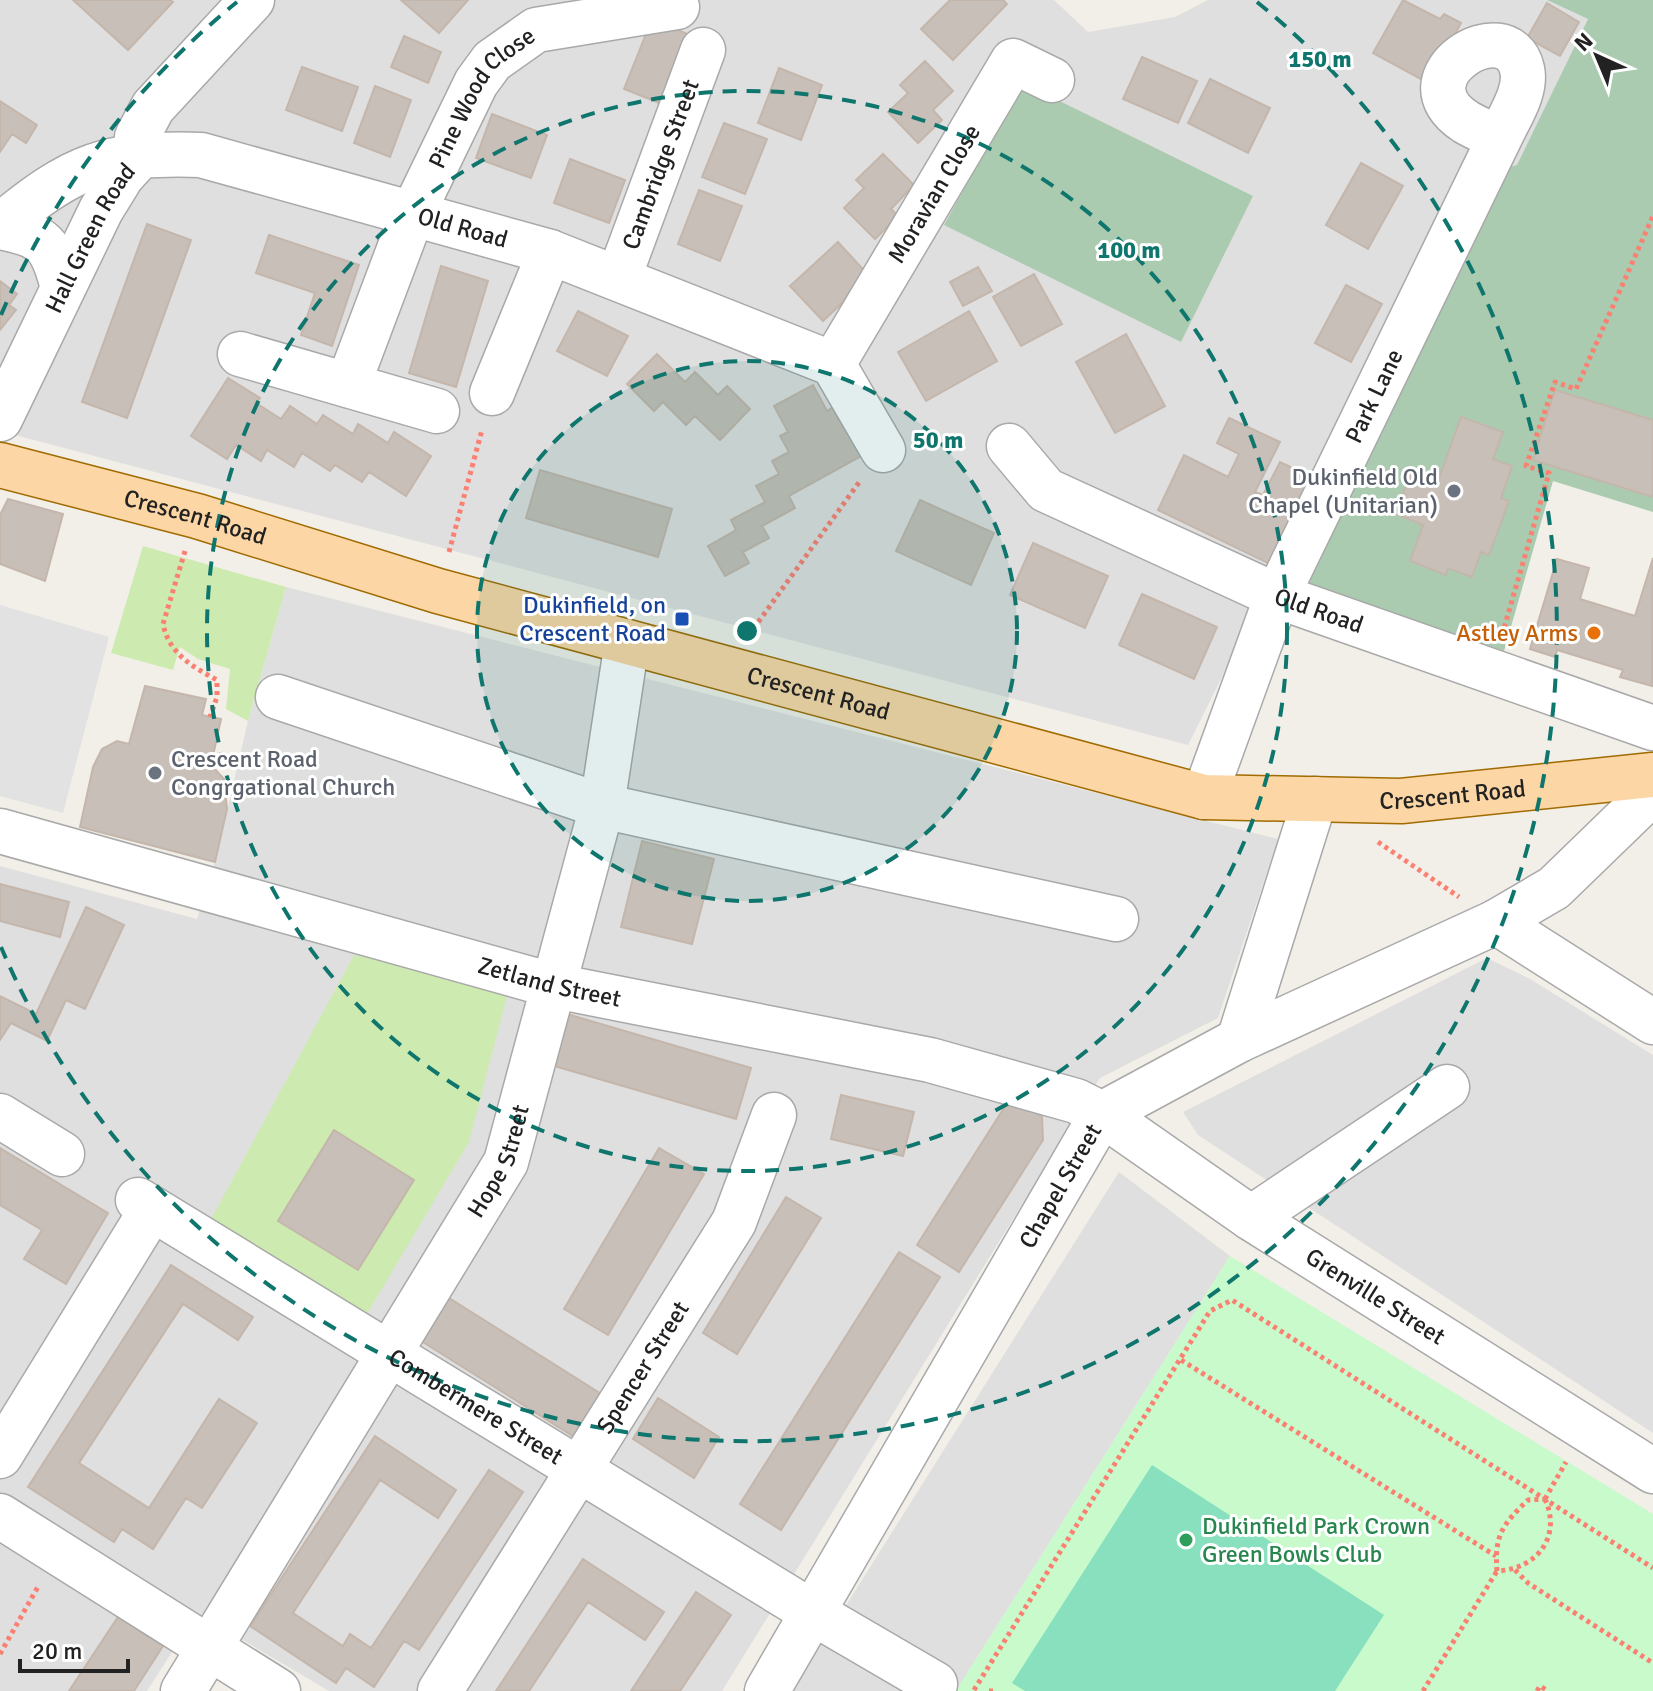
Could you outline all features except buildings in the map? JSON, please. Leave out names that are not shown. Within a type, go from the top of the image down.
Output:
[{"type":"main road","name":"Crescent Road","points":[[0,465],[197,516],[438,591],[1204,797],[1401,801],[1653,775]]},
{"type":"street","name":"Hall Green Road","points":[[0,419],[101,210],[122,176],[143,153],[137,137],[153,107],[252,0]]},
{"type":"street","name":"Pine Wood Close","points":[[348,385],[412,215],[476,83],[492,61],[536,30],[677,7]]},
{"type":"street","name":"Cambridge Street","points":[[619,277],[703,50]]},
{"type":"street","name":"Moravian Close","points":[[833,364],[1013,61],[1052,80]]},
{"type":"street","name":"Park Lane","points":[[1204,797],[1277,596],[1501,135]]},
{"type":"street","name":"Old Road","points":[[0,226],[32,198],[109,158],[143,153],[201,155],[550,252],[833,364]]},
{"type":"street","name":"Old Road","points":[[0,226],[33,233],[51,252],[63,288]]},
{"type":"street","points":[[492,393],[550,252]]},
{"type":"street","points":[[240,354],[437,411]]},
{"type":"street","points":[[833,364],[883,450]]},
{"type":"street","name":"Old Road","points":[[1009,446],[1046,490],[1277,596],[1653,728]]},
{"type":"street","name":"Hope Street","points":[[210,1648],[506,1162],[602,806],[627,642]]},
{"type":"street","points":[[278,697],[602,806],[1116,919]]},
{"type":"street","name":"Chapel Street","points":[[767,1691],[815,1614],[1102,1114],[1239,1040],[1496,922],[1554,888],[1653,792]]},
{"type":"street","points":[[1239,1040],[1315,799]]},
{"type":"street","name":"Zetland Street","points":[[0,831],[555,986],[930,1060],[1076,1101],[1102,1114]]},
{"type":"street","points":[[1496,922],[1653,1022]]},
{"type":"street","points":[[1251,1218],[1447,1087]]},
{"type":"street","name":"Grenville Street","points":[[1102,1114],[1251,1218],[1653,1471]]},
{"type":"street","name":"Spencer Street","points":[[440,1691],[734,1222],[774,1115]]},
{"type":"street","points":[[0,1116],[62,1154]]},
{"type":"street","name":"Combermere Street","points":[[0,1456],[77,1332],[145,1204],[815,1614],[954,1688]]},
{"type":"street","points":[[0,1516],[278,1691]]},
{"type":"street","points":[[183,1691],[210,1648]]},
{"type":"path","points":[[1491,672],[1549,473],[1526,466],[1555,382],[1576,389],[1653,216]]},
{"type":"path","points":[[438,591],[492,393]]},
{"type":"path","points":[[726,669],[883,450]]},
{"type":"path","points":[[197,516],[163,624],[165,634],[188,664],[217,680],[217,697],[210,717]]},
{"type":"path","points":[[1366,834],[1496,922]]},
{"type":"path","points":[[954,1688],[1181,1360],[1210,1311],[1232,1300],[1653,1568]]},
{"type":"path","points":[[1181,1360],[1496,1556]]},
{"type":"path","points":[[1423,1691],[1497,1571],[1496,1543],[1514,1514],[1528,1500],[1545,1499]]},
{"type":"path","points":[[1497,1571],[1515,1570],[1542,1552],[1552,1523],[1545,1499]]},
{"type":"path","points":[[0,1654],[58,1553]]},
{"type":"path","points":[[1515,1570],[1528,1583],[1653,1663]]},
{"type":"path","points":[[1537,1691],[1540,1686],[1548,1691]]},
{"type":"path","points":[[989,1691],[995,1691]]},
{"type":"shaded area","points":[[0,0],[1054,0],[1088,32],[1175,17],[1208,0],[1547,0],[1588,19],[1517,166],[1474,173],[1188,745],[0,431]]},
{"type":"shaded area","points":[[286,587],[1278,839],[1218,1018],[1100,1078],[722,1691],[329,1691],[197,1613],[147,1691],[0,1691],[0,866],[197,919],[215,862],[248,721]]},
{"type":"shaded area","points":[[0,605],[109,637],[63,813],[0,796]]},
{"type":"shaded area","points":[[1487,958],[1530,979],[1653,1055],[1653,1433],[1198,1135],[1183,1112]]},
{"type":"shaded area","points":[[1119,1172],[1230,1256],[956,1691],[792,1691]]},
{"type":"green space","points":[[1547,0],[1653,0],[1653,512],[1553,481],[1504,651],[1296,580],[1497,170],[1517,165],[1588,19]]},
{"type":"green space","points":[[1023,83],[1253,196],[1181,342],[944,225]]},
{"type":"green space","points":[[143,546],[286,587],[248,721],[226,709],[230,669],[198,659],[180,647],[173,670],[111,653]]},
{"type":"green space","points":[[354,955],[510,985],[469,1142],[367,1314],[209,1223]]},
{"type":"green space","points":[[1230,1256],[1653,1514],[1653,1691],[956,1691]]},
{"type":"green space","name":"Dukinfield Park Crown Green Bowls Club","points":[[1152,1465],[1384,1615],[1335,1691],[1025,1691],[1012,1683]]},
{"type":"place","name":"Dukinfield Old Chapel (Unitarian)","points":[[1454,491]]},
{"type":"place","name":"Dukinfield, on Crescent Road","points":[[682,619]]},
{"type":"place","name":"Astley Arms","points":[[1594,633]]},
{"type":"place","name":"Crescent Road Congrgational Church","points":[[155,773]]},
{"type":"place","name":"Dukinfield Park Crown Green Bowls Club","points":[[1186,1540]]}]
